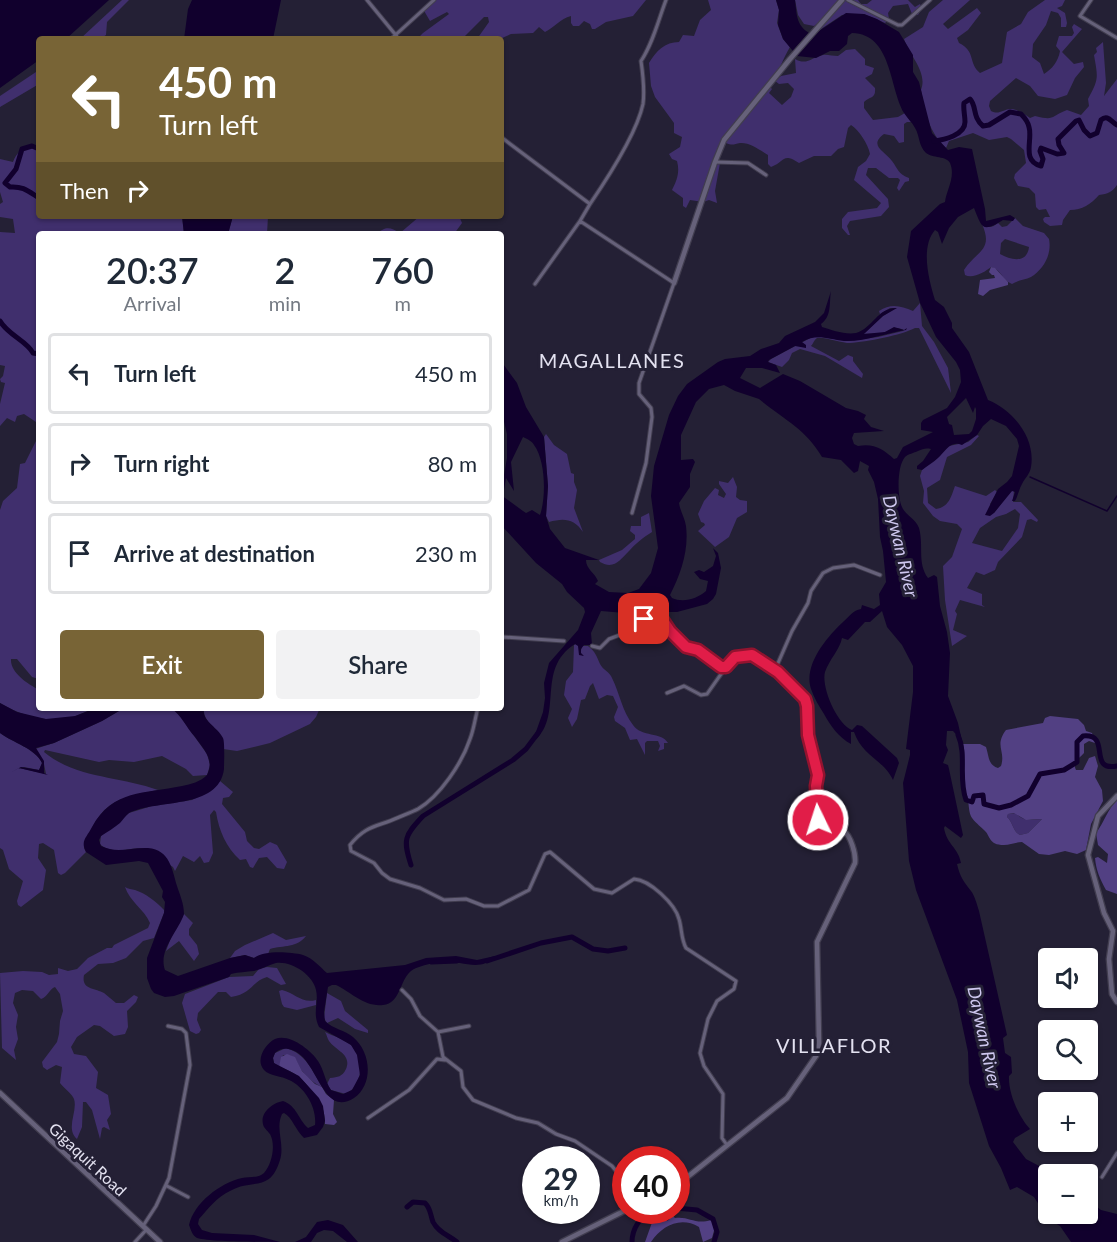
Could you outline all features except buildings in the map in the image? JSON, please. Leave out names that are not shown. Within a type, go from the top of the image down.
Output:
[{"type":"street","points":[[367,0],[396,35],[434,0]]},
{"type":"street","points":[[535,284],[610,174],[638,119],[644,78],[641,61],[648,52],[666,0]]},
{"type":"street","points":[[632,513],[646,463],[652,417],[651,408],[639,394],[639,383],[724,140],[842,0]]},
{"type":"street","points":[[848,0],[902,25],[930,0]]},
{"type":"street","points":[[1091,0],[1080,17],[1117,38]]},
{"type":"street","points":[[504,139],[590,204]]},
{"type":"street","points":[[715,162],[748,163],[766,175]]},
{"type":"street","points":[[580,221],[674,283]]},
{"type":"street","points":[[775,670],[792,631],[808,603],[811,591],[823,573],[834,568],[854,565],[880,575]]},
{"type":"street","points":[[592,646],[600,648],[609,639],[640,627],[648,615],[654,614],[662,619],[686,647],[698,650],[721,667],[726,667]]},
{"type":"street","points":[[504,637],[564,641]]},
{"type":"street","points":[[667,693],[684,686],[701,695],[707,694],[735,657],[752,655],[775,670],[798,692],[807,706],[808,735],[818,775],[817,818],[819,821],[843,830],[849,838],[856,857],[817,942],[818,1052],[787,1098],[690,1175]]},
{"type":"street","points":[[477,711],[464,755],[440,788],[419,808],[390,821],[377,824],[363,832],[350,845],[351,851],[374,863],[390,879],[420,888],[444,900],[466,898],[484,906],[498,906],[530,890],[545,854],[550,852],[594,890],[612,893],[634,879],[649,883],[678,915],[686,948],[736,981],[734,989],[717,1001],[708,1018],[700,1053],[704,1066],[723,1094],[722,1138],[728,1146]]},
{"type":"street","points":[[1117,796],[1098,816],[1088,855],[1104,913],[1113,931],[1109,959],[1112,994],[1117,1002]]},
{"type":"street","points":[[402,990],[411,999],[420,1016],[438,1032],[443,1057],[461,1071],[463,1087],[473,1100],[516,1118],[538,1123],[574,1141],[612,1166]]},
{"type":"street","points":[[135,1242],[145,1227],[170,1174],[190,1065],[188,1042],[184,1032],[168,1026]]},
{"type":"street","points":[[438,1032],[469,1026]]},
{"type":"street","points":[[368,1118],[409,1090],[436,1059],[446,1060]]},
{"type":"street","name":"Gigaquit Road","points":[[0,1093],[160,1242]]},
{"type":"street","points":[[1102,1177],[1117,1153]]},
{"type":"street","points":[[166,1186],[188,1197]]},
{"type":"street","points":[[562,1242],[612,1217]]},
{"type":"shaded area","points":[[122,0],[129,0],[107,22],[106,35],[83,36]]},
{"type":"shaded area","points":[[432,0],[646,0],[633,16],[606,22],[595,29],[584,21],[579,26],[573,26],[571,16],[545,32],[539,27],[533,33],[511,34],[504,37],[479,36],[489,22],[488,17],[484,17],[465,36],[420,36],[449,14],[447,12],[430,21],[423,9]]},
{"type":"shaded area","points":[[708,0],[776,0],[779,10],[777,23],[783,39],[790,47],[769,93],[782,105],[791,97],[794,89],[788,83],[779,84],[775,81],[781,76],[796,73],[795,59],[803,62],[824,55],[838,56],[846,50],[855,49],[865,59],[865,65],[874,68],[872,74],[865,78],[875,88],[875,94],[864,102],[864,108],[873,120],[898,117],[905,113],[911,122],[904,124],[904,142],[899,143],[894,136],[884,134],[878,142],[879,148],[900,173],[909,178],[909,181],[905,182],[899,191],[897,188],[900,180],[898,178],[889,178],[876,168],[868,168],[866,175],[888,199],[889,207],[881,216],[850,221],[847,226],[850,235],[842,228],[842,219],[848,212],[877,208],[881,203],[854,180],[858,167],[866,161],[870,154],[863,138],[851,125],[848,128],[844,147],[831,156],[814,156],[799,163],[786,158],[771,167],[768,164],[768,155],[758,149],[743,143],[728,144],[725,140],[714,163],[720,163],[715,191],[717,203],[709,200],[703,202],[690,200],[686,208],[683,206],[683,198],[672,190],[678,169],[677,161],[669,154],[680,147],[682,137],[674,133],[674,123],[655,97],[651,86],[649,63],[665,45],[679,42],[683,35],[694,36],[700,20],[711,10]]},
{"type":"shaded area","points":[[795,0],[858,0],[861,4],[867,4],[872,0],[908,0],[915,7],[920,4],[922,8],[918,15],[912,14],[908,4],[893,6],[888,13],[889,19],[885,23],[864,14],[842,15],[818,31],[826,17],[814,26],[804,24],[798,15]]},
{"type":"shaded area","points":[[943,0],[970,0],[943,24],[948,29],[977,8],[981,13],[968,30],[957,38],[970,53],[980,73],[1002,63],[1007,32],[1021,24],[1028,12],[1045,0],[1065,0],[1062,6],[1057,8],[1065,13],[1067,23],[1066,27],[1061,27],[1061,18],[1058,13],[1051,11],[1046,25],[1033,44],[1032,57],[1040,63],[1044,74],[1058,59],[1060,51],[1056,46],[1059,36],[1072,36],[1074,24],[1082,29],[1062,52],[1074,64],[1083,62],[1084,67],[1075,78],[1067,95],[1055,99],[1038,96],[1030,86],[1016,78],[990,101],[989,106],[994,112],[1013,109],[1030,118],[1035,116],[1052,118],[1067,110],[1081,115],[1089,106],[1088,99],[1097,78],[1094,55],[1097,52],[1096,48],[1103,42],[1106,83],[1104,96],[1117,79],[1117,185],[1082,208],[1070,210],[1062,225],[1050,226],[1044,222],[1045,217],[1050,217],[1046,209],[1039,210],[1036,207],[1035,194],[1029,188],[1018,186],[1014,178],[1015,174],[1026,163],[1024,150],[1011,139],[1007,137],[989,140],[973,133],[949,141],[946,148],[935,135],[926,114],[920,70],[904,39],[923,27],[929,12]]},
{"type":"shaded area","points":[[36,72],[36,86],[0,107],[0,96]]},
{"type":"shaded area","points":[[29,147],[36,147],[36,219],[182,219],[184,231],[36,231],[36,422],[24,414],[17,416],[15,422],[7,418],[0,426],[0,404],[5,383],[0,379],[5,366],[0,365],[0,232],[15,233],[13,219],[0,217],[0,204],[3,202],[0,192],[0,159],[13,162],[16,155]]},
{"type":"shaded area","points":[[1015,218],[1023,226],[1044,233],[1049,239],[1048,256],[1040,270],[1031,277],[1012,284],[991,267],[975,276],[965,275],[964,270],[985,245],[982,224],[990,227],[998,223],[1002,227],[1007,226]],"holes":[[[1005,239],[1029,247],[1025,256],[1018,259],[1000,254],[1001,243]]]},
{"type":"shaded area","points":[[232,219],[268,219],[267,231],[229,231]]},
{"type":"shaded area","points":[[416,219],[460,219],[462,223],[456,231],[402,231]]},
{"type":"shaded area","points":[[991,267],[995,268],[1008,282],[1008,285],[990,290],[983,296],[978,294],[980,280],[995,278],[989,272]]},
{"type":"shaded area","points":[[920,303],[922,326],[948,368],[951,393],[919,328],[884,338],[857,342],[846,343],[820,338],[815,340],[811,346],[839,361],[848,355],[853,357],[853,361],[863,374],[862,378],[825,356],[800,349],[792,353],[782,367],[768,362],[814,336],[848,341],[903,331],[896,328],[880,333],[863,334],[896,308],[890,308],[880,314],[879,311],[883,308],[896,306],[913,311]]},
{"type":"shaded area","points":[[546,434],[554,445],[567,454],[577,490],[574,508],[583,532],[572,522],[559,520],[549,522],[546,516],[548,486],[544,437]]},
{"type":"shaded area","points":[[977,435],[979,436],[971,445],[947,457],[940,480],[927,488],[928,503],[936,509],[944,506],[949,501],[955,486],[986,496],[995,490],[997,492],[990,504],[994,513],[1014,490],[1013,502],[1021,502],[1038,520],[1037,522],[1027,520],[1022,537],[998,562],[995,570],[984,575],[976,572],[967,588],[982,594],[982,605],[985,607],[960,600],[955,611],[957,614],[953,630],[967,636],[952,646],[945,600],[943,566],[952,557],[962,529],[957,524],[940,521],[933,516],[923,503],[924,491],[920,476],[922,470],[949,446],[968,442]],"holes":[[[1015,509],[1020,514],[1018,528],[1002,551],[972,543],[980,528],[996,517]]]},
{"type":"shaded area","points":[[36,441],[36,678],[32,677],[17,659],[11,659],[11,664],[25,681],[36,688],[36,711],[87,711],[64,719],[36,718],[0,703],[0,510],[3,501],[17,488],[20,464],[25,463]]},
{"type":"shaded area","points":[[733,477],[737,487],[736,497],[747,501],[747,512],[737,518],[729,537],[715,547],[698,531],[705,525],[698,514],[704,501],[715,488],[719,490],[718,495],[724,498],[726,494],[719,481],[728,483]]},
{"type":"shaded area","points":[[649,513],[652,532],[616,563],[609,565],[600,562],[599,560],[622,550],[635,539],[635,535],[630,531],[631,526],[641,526],[641,517]]},
{"type":"shaded area","points":[[574,645],[579,646],[579,655],[582,646],[588,646],[596,654],[601,666],[611,676],[626,714],[633,725],[641,732],[665,739],[668,743],[664,743],[664,749],[658,751],[660,746],[658,741],[647,741],[645,755],[637,739],[630,740],[625,728],[615,721],[614,717],[618,707],[613,696],[607,695],[599,699],[593,683],[585,699],[581,700],[577,719],[572,727],[568,718],[572,709],[564,695],[566,681],[573,672]]},
{"type":"shaded area","points":[[119,711],[176,711],[207,754],[210,765],[207,775],[193,776],[186,769],[162,756],[134,762],[109,760],[99,762],[45,750],[44,752],[57,761],[70,767],[158,790],[119,800],[103,812],[90,833],[84,848],[86,852],[61,875],[58,873],[54,850],[43,843],[39,844],[38,858],[46,870],[43,890],[21,907],[17,901],[23,881],[9,869],[3,850],[0,848],[0,733],[34,753],[42,763],[39,770],[19,768],[46,774],[44,764],[35,749],[102,721]]},
{"type":"shaded area","points":[[204,711],[319,711],[310,724],[270,743],[237,751],[223,749],[221,737]]},
{"type":"shaded area","points":[[1050,716],[1078,719],[1086,731],[1092,733],[1095,743],[1089,741],[1084,744],[1084,753],[1077,760],[1075,767],[1076,770],[1083,770],[1089,758],[1095,756],[1098,766],[1095,777],[1102,790],[1103,801],[1091,824],[1086,850],[1077,854],[1065,851],[1049,855],[1039,854],[1022,842],[995,844],[973,819],[963,784],[963,744],[980,744],[986,747],[991,762],[998,768],[1002,761],[1000,744],[1006,730],[1043,723],[1045,718]],"holes":[[[1014,813],[1026,820],[1042,819],[1028,833],[1020,835],[1007,817],[1008,814]]]},
{"type":"shaded area","points":[[220,781],[233,792],[229,797],[223,798],[222,804],[245,832],[247,841],[254,848],[259,849],[270,842],[277,845],[287,862],[284,869],[277,868],[267,857],[259,858],[253,868],[246,859],[240,860],[224,838],[214,810],[210,815],[213,853],[209,862],[204,863],[200,856],[194,862],[183,856],[175,871],[160,857],[145,849],[111,850],[100,844],[101,836],[129,813],[152,806],[192,800],[213,789]]},
{"type":"shaded area","points":[[1117,800],[1117,894],[1106,890],[1096,867],[1095,858],[1098,857],[1107,863],[1108,854],[1098,845],[1096,833]]},
{"type":"shaded area","points":[[1016,813],[1025,819],[1042,819],[1028,833],[1020,835],[1007,817],[1008,814]]},
{"type":"shaded area","points":[[125,887],[151,898],[164,910],[164,913],[154,938],[143,941],[126,958],[113,963],[98,964],[84,975],[87,986],[104,993],[116,1003],[124,1003],[134,995],[138,997],[127,1011],[128,1027],[125,1034],[114,1036],[100,1026],[94,1025],[77,1037],[71,1047],[74,1054],[86,1056],[98,1072],[96,1088],[108,1095],[111,1114],[107,1120],[110,1130],[102,1128],[100,1139],[92,1110],[86,1102],[83,1102],[82,1127],[77,1139],[72,1130],[74,1099],[60,1083],[62,1067],[56,1065],[47,1070],[43,1067],[42,1062],[57,1042],[63,1011],[60,994],[55,987],[41,999],[33,991],[22,990],[15,993],[13,1003],[18,1015],[16,1027],[18,1039],[14,1050],[16,1060],[2,1048],[0,973],[23,971],[42,972],[49,975],[58,974],[58,968],[68,971],[77,969],[88,958],[148,928],[150,923]]},
{"type":"shaded area","points":[[184,914],[193,923],[189,929],[189,935],[197,945],[199,954],[194,961],[179,941],[166,951],[173,932]]},
{"type":"shaded area","points":[[273,933],[286,940],[306,936],[299,943],[270,949],[268,954],[254,958],[245,955],[230,958],[235,951],[245,945]]},
{"type":"shaded area","points":[[277,968],[286,984],[281,985],[267,977],[238,995],[231,997],[226,992],[218,992],[198,1013],[197,1020],[201,1030],[199,1033],[190,1031],[182,1003],[185,994],[229,977],[253,976],[259,969]]},
{"type":"shaded area","points":[[282,990],[307,1001],[316,1000],[316,1005],[297,1010],[284,1007],[279,991]]},
{"type":"shaded area","points":[[327,993],[341,1001],[345,1011],[368,1030],[368,1033],[355,1029],[338,1018],[327,1023],[324,1018]]},
{"type":"shaded area","points":[[325,1032],[351,1045],[359,1057],[359,1078],[352,1090],[346,1094],[331,1090],[327,1084],[330,1078],[343,1074],[347,1060],[329,1041]]},
{"type":"shaded area","points":[[286,1048],[304,1058],[322,1087],[307,1076],[291,1056],[283,1055],[279,1067],[274,1063],[275,1053]]},
{"type":"shaded area","points":[[287,1054],[295,1057],[302,1071],[334,1100],[333,1114],[337,1122],[334,1125],[325,1124],[320,1104],[302,1080],[290,1071],[279,1067],[281,1057]]},
{"type":"shaded area","points":[[690,1219],[701,1222],[711,1220],[715,1227],[712,1238],[703,1242],[699,1227],[692,1224]]},
{"type":"shaded area","points":[[651,1224],[672,1224],[660,1231],[651,1242],[645,1242]]},
{"type":"water","points":[[0,0],[109,0],[69,36],[36,36],[36,62],[0,88]]},
{"type":"water","points":[[192,0],[281,0],[274,36],[184,36],[188,9]]},
{"type":"water","name":"Daywan River","points":[[776,0],[795,0],[800,25],[813,35],[846,13],[864,14],[899,32],[913,55],[913,72],[919,82],[932,133],[948,150],[959,147],[972,149],[986,221],[1010,215],[1015,218],[1013,221],[1003,220],[987,227],[981,224],[974,208],[958,217],[949,228],[942,244],[935,230],[928,245],[927,264],[935,300],[944,307],[952,328],[969,352],[988,400],[1014,418],[1026,436],[1032,456],[1030,472],[1015,501],[1012,501],[1015,492],[1012,491],[994,513],[990,516],[985,515],[998,489],[1012,476],[1019,446],[1017,439],[1006,426],[991,419],[977,435],[962,445],[951,445],[922,470],[917,469],[917,466],[931,449],[923,449],[905,457],[900,467],[899,496],[903,510],[919,528],[925,572],[928,578],[934,575],[937,577],[940,606],[950,653],[948,696],[962,741],[953,731],[947,731],[948,750],[943,763],[948,765],[963,835],[961,838],[945,826],[944,828],[960,858],[961,863],[957,864],[961,876],[974,895],[979,911],[1007,1035],[1003,1038],[1005,1053],[1011,1057],[1010,1090],[1018,1111],[1030,1129],[1015,1138],[1013,1142],[1026,1159],[1038,1165],[1038,1203],[1034,1197],[1017,1187],[1010,1190],[989,1146],[969,1083],[968,1052],[957,1000],[916,890],[909,861],[903,783],[910,755],[910,750],[906,749],[913,692],[913,666],[902,645],[887,627],[882,611],[870,622],[865,622],[848,640],[842,638],[825,672],[824,679],[831,704],[841,721],[852,730],[857,725],[862,726],[897,758],[899,763],[893,780],[884,767],[862,747],[854,732],[851,732],[851,744],[835,731],[818,705],[811,689],[810,671],[824,643],[851,614],[861,609],[862,605],[874,609],[880,605],[879,594],[886,582],[878,499],[868,470],[869,466],[860,461],[858,471],[854,473],[841,460],[822,457],[801,431],[759,399],[724,385],[709,389],[696,402],[681,435],[681,460],[693,459],[695,462],[690,474],[690,487],[679,503],[687,535],[681,570],[670,595],[672,598],[685,600],[706,591],[708,581],[700,579],[694,572],[699,570],[704,572],[713,566],[716,556],[713,548],[718,553],[721,568],[716,594],[707,604],[677,612],[668,612],[654,606],[625,613],[601,611],[591,633],[592,645],[584,645],[581,649],[584,656],[579,655],[578,646],[575,644],[563,655],[556,667],[547,720],[542,732],[532,743],[543,712],[544,683],[549,663],[578,630],[585,612],[562,584],[536,563],[504,528],[504,497],[526,513],[532,510],[540,515],[544,490],[543,470],[538,452],[532,442],[523,437],[511,462],[514,491],[506,478],[504,490],[507,434],[504,422],[504,365],[517,383],[526,407],[544,437],[548,486],[546,516],[550,529],[565,548],[599,560],[586,560],[587,566],[598,581],[595,584],[609,592],[628,593],[639,589],[651,573],[658,548],[651,496],[654,466],[669,415],[687,384],[718,362],[750,356],[761,349],[779,343],[785,336],[815,322],[824,313],[831,291],[827,317],[821,324],[822,327],[839,332],[856,333],[867,327],[880,314],[897,308],[883,316],[864,334],[885,332],[894,327],[904,330],[907,328],[906,330],[852,341],[823,337],[807,339],[802,342],[806,348],[795,346],[769,360],[768,362],[776,365],[780,373],[762,368],[746,368],[740,378],[760,388],[783,374],[800,381],[846,408],[866,415],[864,419],[871,427],[884,431],[854,433],[852,438],[854,444],[878,448],[894,459],[903,447],[933,432],[921,430],[921,423],[947,408],[955,397],[961,382],[960,370],[956,362],[936,337],[920,303],[907,257],[911,231],[945,202],[952,173],[950,163],[946,159],[929,155],[923,150],[917,131],[899,102],[887,64],[875,42],[865,36],[852,33],[848,36],[847,44],[839,51],[830,51],[816,58],[797,56],[783,39],[778,25],[779,10]],"holes":[[[966,398],[973,413],[975,407],[972,431],[969,434],[954,435],[947,417]]]},
{"type":"water","points":[[182,219],[232,219],[229,231],[184,231]]},
{"type":"water","points":[[0,703],[17,712],[46,719],[75,716],[88,711],[119,711],[54,743],[36,748],[44,761],[44,773],[48,775],[19,768],[39,770],[42,763],[34,753],[0,733]]},
{"type":"water","points":[[175,711],[204,711],[207,720],[221,734],[224,740],[224,769],[220,782],[211,791],[199,797],[129,813],[99,840],[101,846],[113,850],[148,848],[155,850],[161,852],[169,861],[182,900],[184,914],[166,948],[165,970],[178,976],[230,958],[245,955],[254,958],[278,952],[307,956],[327,973],[405,965],[426,958],[456,956],[477,960],[495,956],[489,962],[481,964],[441,961],[416,968],[407,975],[397,996],[383,1005],[370,1004],[336,985],[328,987],[325,1021],[353,1037],[364,1051],[366,1059],[368,1068],[365,1085],[354,1098],[343,1102],[334,1100],[327,1094],[301,1055],[287,1049],[281,1049],[275,1053],[274,1063],[299,1076],[319,1098],[323,1106],[325,1121],[323,1127],[317,1135],[304,1138],[289,1118],[284,1113],[282,1114],[279,1125],[280,1160],[271,1177],[260,1183],[238,1187],[225,1194],[206,1211],[198,1224],[202,1230],[212,1233],[254,1235],[280,1242],[237,1242],[197,1238],[189,1225],[196,1209],[217,1189],[242,1178],[259,1176],[267,1169],[273,1143],[263,1122],[267,1110],[283,1101],[294,1109],[308,1128],[315,1125],[312,1105],[305,1093],[295,1083],[266,1072],[261,1066],[262,1053],[268,1045],[275,1039],[293,1040],[318,1061],[331,1090],[343,1094],[352,1090],[360,1075],[357,1055],[351,1045],[319,1027],[316,1017],[317,995],[314,984],[301,970],[289,964],[276,963],[254,971],[231,974],[229,977],[174,996],[165,997],[154,993],[147,978],[147,958],[164,913],[163,891],[148,863],[139,861],[106,865],[86,852],[84,848],[85,839],[100,815],[120,799],[142,792],[189,784],[207,775],[210,764],[207,754]]},
{"type":"water","points":[[1098,1208],[1117,1214],[1117,1242],[1071,1242],[1057,1224],[1098,1224]]},
{"type":"water","points":[[328,1220],[343,1225],[358,1242],[347,1242],[333,1231],[324,1230],[317,1233],[311,1242],[295,1242],[306,1237],[317,1222]]},
{"type":"waterway","points":[[934,141],[948,138],[962,130],[965,122],[964,103],[970,99],[977,119],[983,126],[989,125],[1010,112],[1021,114],[1027,121],[1030,132],[1029,155],[1031,160],[1041,166],[1043,159],[1041,148],[1057,154],[1064,153],[1058,139],[1076,121],[1079,120],[1090,136],[1097,133],[1103,118],[1108,118],[1117,125]]},
{"type":"waterway","points":[[36,148],[32,146],[22,149],[16,169],[5,183],[36,196]]},
{"type":"waterway","points":[[0,321],[36,354]]},
{"type":"waterway","points":[[1030,477],[1107,511],[1117,496]]},
{"type":"waterway","points":[[411,865],[407,839],[423,816],[513,760],[526,749],[538,733]]},
{"type":"waterway","points":[[958,735],[962,750],[966,800],[972,802],[974,796],[983,795],[984,804],[999,808],[1011,805],[1028,796],[1040,774],[1064,770],[1077,762],[1077,742],[1083,736],[1096,740],[1103,763],[1108,766],[1117,766]]},
{"type":"waterway","points":[[487,961],[541,943],[572,937],[593,949],[608,951],[625,948]]},
{"type":"waterway","points":[[431,962],[457,961]]},
{"type":"waterway","points":[[407,1207],[413,1202],[425,1203],[435,1225],[457,1242]]},
{"type":"waterway","points":[[690,1209],[697,1210],[713,1219],[717,1232],[714,1242]]},
{"type":"waterway","points":[[632,1242],[638,1224]]},
{"type":"district","name":"MAGALLANES","points":[[612,360]]},
{"type":"district","name":"VILLAFLOR","points":[[834,1045]]},
{"type":"route","points":[[644,619],[654,614],[662,619],[686,647],[698,650],[721,667],[726,667],[735,657],[752,655],[786,678],[805,699],[808,735],[818,775],[816,786],[818,820]]}]
